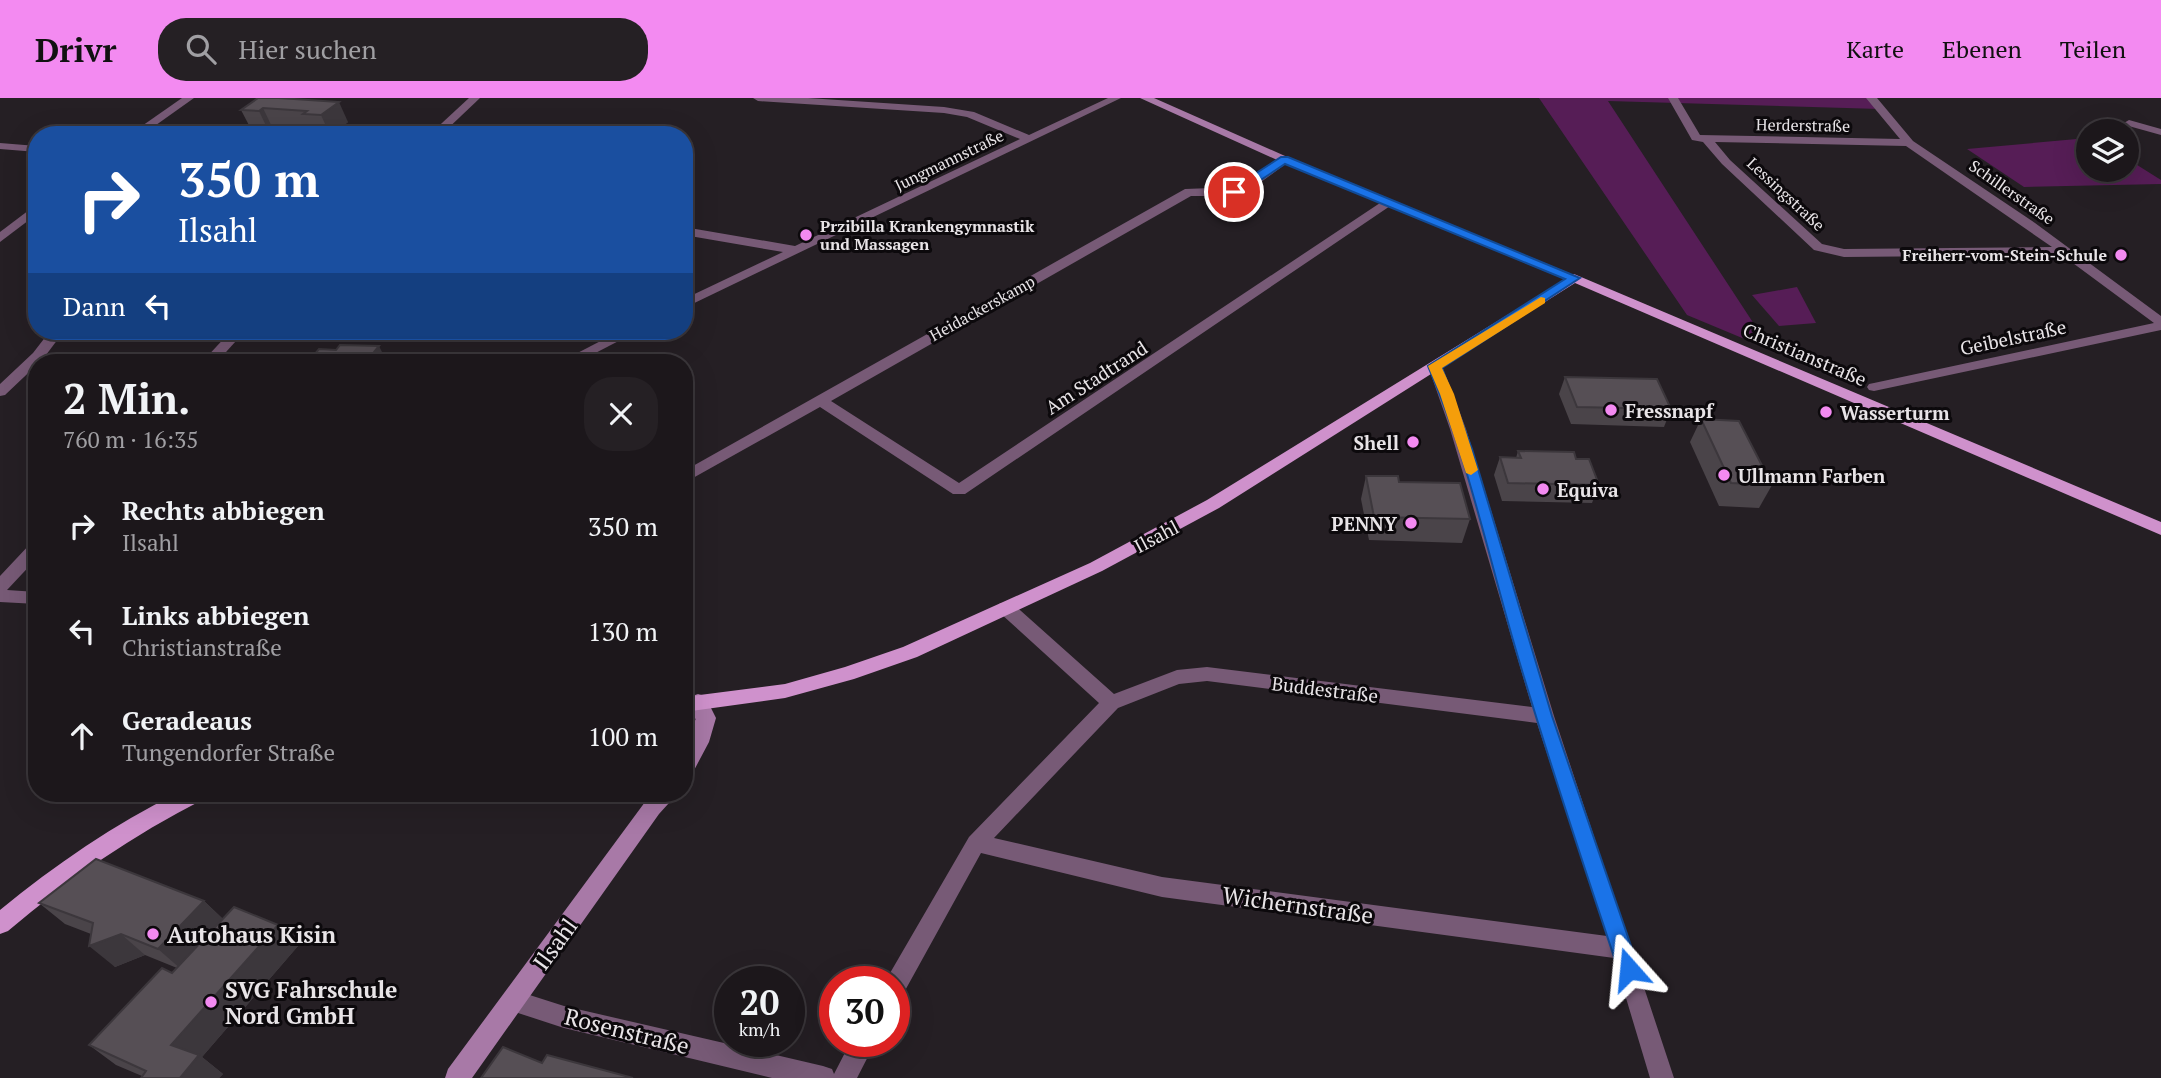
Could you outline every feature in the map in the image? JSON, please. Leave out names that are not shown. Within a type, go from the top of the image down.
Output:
[{"type":"main road","name":"Christianstraße","points":[[1145,98],[1285,160],[1574,278],[2161,529]]},
{"type":"main road","name":"Ilsahl","points":[[693,701],[785,691],[847,674],[910,652],[1163,534],[1574,278]]},
{"type":"main road","points":[[693,705],[706,718],[693,753]]},
{"type":"main road","points":[[0,924],[40,889],[94,851],[181,802]]},
{"type":"main road","name":"Ilsahl","points":[[457,1078],[514,1001],[652,802]]},
{"type":"street","points":[[147,126],[189,98]]},
{"type":"street","points":[[444,126],[475,98]]},
{"type":"street","points":[[758,98],[894,102],[970,114],[1029,139]]},
{"type":"street","name":"Jungmannstraße","points":[[693,300],[1116,98]]},
{"type":"street","name":"Lessingstraße","points":[[1673,98],[1701,138],[1818,247],[1844,253],[2064,251]]},
{"type":"street","name":"Schillerstraße","points":[[1871,98],[1909,144],[2064,251],[2161,324]]},
{"type":"street","points":[[2139,126],[2161,132]]},
{"type":"street","name":"Herderstraße","points":[[1701,138],[1909,144]]},
{"type":"street","points":[[0,146],[28,148]]},
{"type":"street","name":"Heidackerskamp","points":[[693,473],[1189,192],[1234,192],[1285,160]]},
{"type":"street","name":"Am Stadtrand","points":[[820,401],[959,490],[1390,202]]},
{"type":"street","points":[[0,238],[28,215]]},
{"type":"street","points":[[693,233],[796,250]]},
{"type":"street","name":"Geibelstraße","points":[[1874,387],[2161,324]]},
{"type":"street","points":[[40,354],[50,340]]},
{"type":"street","points":[[216,354],[230,340]]},
{"type":"street","points":[[584,354],[612,340]]},
{"type":"street","points":[[0,391],[28,365]]},
{"type":"street","points":[[1435,366],[1465,449],[1544,716],[1662,1078]]},
{"type":"street","points":[[0,587],[28,557]]},
{"type":"street","points":[[0,596],[28,598]]},
{"type":"street","points":[[1006,608],[1111,703]]},
{"type":"street","name":"Buddestraße","points":[[906,966],[976,843],[1111,703],[1177,677],[1208,674],[1544,716]]},
{"type":"street","name":"Wichernstraße","points":[[976,843],[1162,887],[1622,949]]},
{"type":"street","name":"Rosenstraße","points":[[514,1001],[564,1017],[823,1078]]},
{"type":"street","points":[[844,1078],[855,1057]]},
{"type":"shaded area","points":[[1539,98],[1871,98],[1880,109],[1608,101],[1771,350],[1687,315]]},
{"type":"shaded area","points":[[2076,139],[2076,182],[2139,182],[2139,166],[2161,180],[2161,184],[2024,187],[1967,149]]},
{"type":"shaded area","points":[[1797,287],[1816,323],[1779,326],[1752,295]]},
{"type":"building","points":[[258,98],[339,102],[321,115],[303,114],[307,111],[263,108],[259,111],[241,110]]},
{"type":"building","points":[[340,345],[379,346],[372,354],[315,354],[319,349],[336,350]]},
{"type":"building","points":[[1565,377],[1657,379],[1671,409],[1577,407]]},
{"type":"building","points":[[1701,419],[1739,421],[1772,485],[1731,483]]},
{"type":"building","points":[[1518,451],[1574,452],[1576,459],[1589,459],[1599,485],[1508,483],[1500,457],[1521,458]]},
{"type":"building","points":[[1366,476],[1398,476],[1399,482],[1460,483],[1470,519],[1374,517]]},
{"type":"building","points":[[96,859],[204,901],[158,949],[121,934],[89,946],[93,923],[39,903]]},
{"type":"building","points":[[234,907],[278,925],[171,1045],[199,1055],[180,1078],[141,1078],[146,1071],[89,1045],[162,968],[172,973]]},
{"type":"building","points":[[503,1047],[542,1063],[547,1055],[633,1078],[481,1078]]},
{"type":"slow traffic","points":[[1471,470],[1447,394],[1435,366],[1541,300]]},
{"type":"place","name":"Przibilla Krankengymnastik und Massagen","points":[[806,235]]},
{"type":"place","name":"Freiherr-vom-Stein-Schule","points":[[2121,255]]},
{"type":"place","name":"Fressnapf","points":[[1611,410]]},
{"type":"place","name":"Wasserturm","points":[[1826,412]]},
{"type":"place","name":"Shell","points":[[1413,442]]},
{"type":"place","name":"Ullmann Farben","points":[[1724,475]]},
{"type":"place","name":"Equiva","points":[[1543,489]]},
{"type":"place","name":"PENNY","points":[[1411,523]]},
{"type":"place","name":"Autohaus Kisin","points":[[153,934]]},
{"type":"place","name":"SVG Fahrschule Nord GmbH","points":[[211,1002]]},
{"type":"route","points":[[1234,192],[1242,190],[1285,160],[1574,278],[1435,366],[1465,449],[1544,716],[1629,969]]}]
